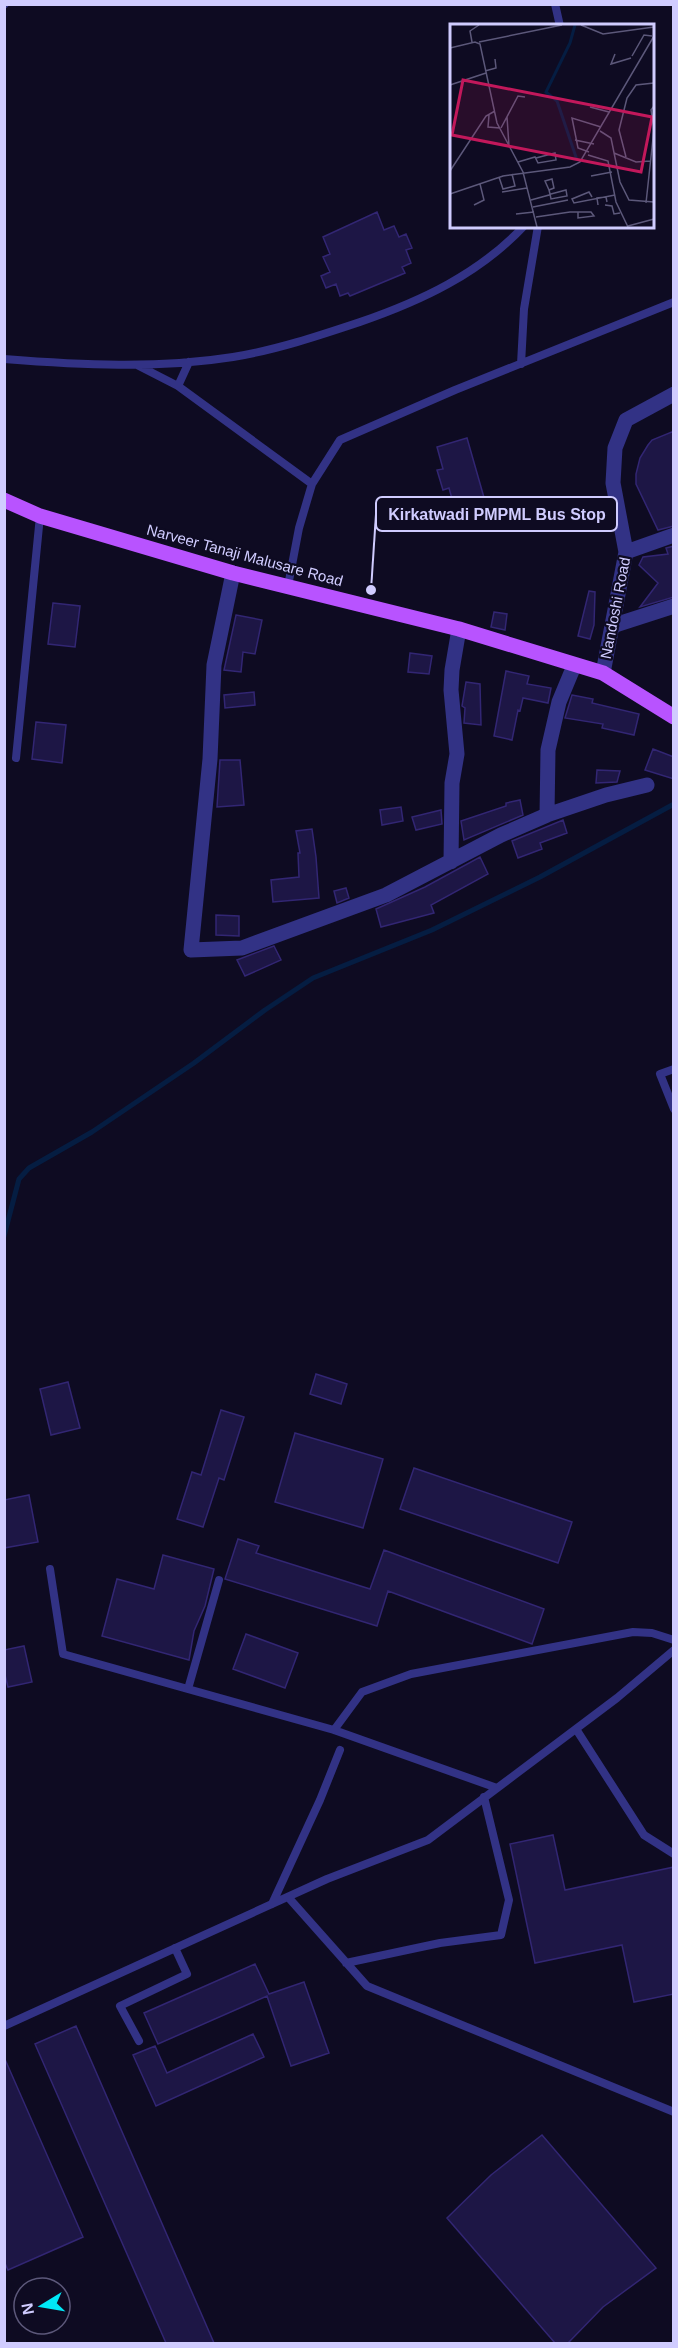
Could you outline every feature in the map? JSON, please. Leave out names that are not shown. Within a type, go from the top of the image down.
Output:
[{"type":"main road","name":"Narveer Tanaji Malusare Road","points":[[4,500],[40,516]]},
{"type":"main road","name":"Narveer Tanaji Malusare Road","points":[[4,510],[40,516],[233,573],[459,629],[603,673],[674,717]]},
{"type":"street","name":"Nandoshi Road","points":[[603,673],[626,552],[613,483],[615,448],[626,420],[674,394]]},
{"type":"street","points":[[626,552],[674,535]]},
{"type":"street","points":[[233,573],[214,665],[210,759],[191,950],[242,948],[386,895],[501,835],[544,816],[606,795],[647,785]]},
{"type":"street","points":[[612,626],[674,606]]},
{"type":"street","points":[[451,862],[452,783],[457,754],[451,690],[459,629]]},
{"type":"street","points":[[544,816],[547,815],[548,750],[559,702],[574,666]]},
{"type":"lane","points":[[555,4],[560,24]]},
{"type":"lane","points":[[4,360],[135,364],[189,362],[232,357],[302,342],[403,308],[457,280],[522,228]]},
{"type":"lane","points":[[521,364],[524,309],[538,228]]},
{"type":"lane","points":[[288,586],[299,528],[312,484],[340,440],[674,302]]},
{"type":"lane","points":[[178,386],[189,362]]},
{"type":"lane","points":[[135,364],[178,386],[312,484]]},
{"type":"lane","points":[[16,758],[40,516]]},
{"type":"lane","points":[[674,1069],[660,1074],[674,1109]]},
{"type":"lane","points":[[50,1569],[63,1654],[334,1730],[497,1788]]},
{"type":"lane","points":[[188,1689],[219,1580]]},
{"type":"lane","points":[[334,1730],[362,1692],[411,1674],[633,1632],[652,1633],[674,1640]]},
{"type":"lane","points":[[4,2026],[327,1879],[428,1840],[576,1729],[674,1650]]},
{"type":"lane","points":[[576,1729],[644,1835],[674,1854]]},
{"type":"lane","points":[[272,1904],[320,1800],[340,1750]]},
{"type":"lane","points":[[346,1962],[440,1943],[501,1935],[509,1900],[484,1797]]},
{"type":"lane","points":[[288,1897],[367,1986],[674,2112]]},
{"type":"lane","points":[[139,2041],[120,2006],[187,1974],[175,1948]]},
{"type":"building","points":[[377,212],[384,230],[394,226],[399,237],[406,234],[412,248],[406,250],[411,263],[402,267],[405,273],[350,296],[348,293],[340,296],[336,284],[326,288],[321,276],[330,272],[323,257],[330,254],[323,237]]},
{"type":"building","points":[[674,431],[674,526],[658,530],[636,484],[636,474],[640,458],[652,440]]},
{"type":"building","points":[[467,438],[487,508],[457,517],[449,488],[443,490],[437,470],[443,469],[437,447]]},
{"type":"building","points":[[674,546],[674,597],[640,607],[658,583],[639,565],[643,557],[668,554],[666,548]]},
{"type":"building","points":[[589,591],[595,592],[594,625],[590,639],[578,636]]},
{"type":"building","points":[[53,603],[80,606],[75,647],[48,644]]},
{"type":"building","points":[[494,612],[507,614],[505,630],[491,627]]},
{"type":"building","points":[[236,615],[262,620],[255,654],[243,652],[241,672],[224,670]]},
{"type":"building","points":[[410,653],[432,656],[429,674],[408,672]]},
{"type":"building","points":[[506,671],[529,676],[527,684],[551,688],[548,703],[523,698],[512,740],[494,736]]},
{"type":"building","points":[[466,682],[480,684],[481,725],[464,723],[465,708],[462,706]]},
{"type":"building","points":[[254,692],[255,705],[225,708],[224,695]]},
{"type":"building","points":[[572,695],[593,699],[592,703],[639,714],[634,735],[602,728],[603,724],[565,718]]},
{"type":"building","points":[[36,722],[66,725],[62,763],[32,759]]},
{"type":"building","points":[[653,749],[674,757],[674,779],[645,770]]},
{"type":"building","points":[[220,760],[240,760],[244,805],[217,807]]},
{"type":"building","points":[[597,770],[620,771],[617,782],[596,783]]},
{"type":"building","points":[[520,800],[523,815],[464,840],[461,821],[506,806],[506,803]]},
{"type":"building","points":[[401,807],[403,821],[382,825],[380,810]]},
{"type":"building","points":[[441,810],[442,824],[416,830],[412,817]]},
{"type":"building","points":[[563,820],[567,833],[540,843],[542,849],[518,858],[512,841]]},
{"type":"building","points":[[312,829],[319,898],[273,902],[271,880],[299,877],[298,853],[300,853],[296,831]]},
{"type":"building","points":[[480,857],[488,874],[431,905],[434,913],[381,927],[376,909],[425,887]]},
{"type":"building","points":[[346,888],[349,898],[337,903],[334,891]]},
{"type":"building","points":[[216,915],[239,916],[239,936],[216,935]]},
{"type":"building","points":[[274,946],[281,960],[245,976],[237,960]]},
{"type":"building","points":[[316,1374],[347,1384],[341,1404],[310,1394]]},
{"type":"building","points":[[68,1382],[80,1428],[51,1435],[40,1389]]},
{"type":"building","points":[[221,1410],[244,1417],[224,1480],[219,1478],[203,1527],[177,1519],[192,1472],[201,1475]]},
{"type":"building","points":[[295,1433],[383,1459],[363,1528],[275,1502]]},
{"type":"building","points":[[414,1468],[572,1522],[558,1563],[400,1509]]},
{"type":"building","points":[[29,1495],[38,1542],[4,1548],[4,1500]]},
{"type":"building","points":[[238,1539],[259,1546],[256,1553],[370,1589],[384,1550],[544,1609],[532,1644],[388,1591],[377,1626],[225,1579]]},
{"type":"building","points":[[163,1555],[214,1569],[205,1606],[194,1631],[189,1660],[102,1636],[117,1579],[154,1589]]},
{"type":"building","points":[[246,1634],[298,1653],[285,1688],[233,1669]]},
{"type":"building","points":[[24,1646],[32,1682],[8,1687],[4,1671],[4,1650]]},
{"type":"building","points":[[553,1835],[565,1890],[674,1867],[674,1994],[634,2002],[622,1945],[535,1963],[510,1844]]},
{"type":"building","points":[[255,1964],[269,1994],[304,1982],[329,2053],[291,2066],[267,1996],[158,2044],[144,2013]]},
{"type":"building","points":[[76,2026],[214,2343],[166,2343],[35,2044]]},
{"type":"building","points":[[253,2034],[264,2057],[156,2106],[133,2055],[155,2046],[167,2073]]},
{"type":"building","points":[[4,2057],[83,2237],[8,2270],[4,2261]]},
{"type":"building","points":[[542,2135],[656,2268],[603,2307],[568,2343],[555,2343],[447,2218],[491,2175]]},
{"type":"waterway","points":[[4,1236],[19,1179],[29,1168],[92,1132],[313,978],[432,930],[540,877],[674,804]]},
{"type":"place","name":"Kirkatwadi PMPML Bus Stop","points":[[371,590]]}]
